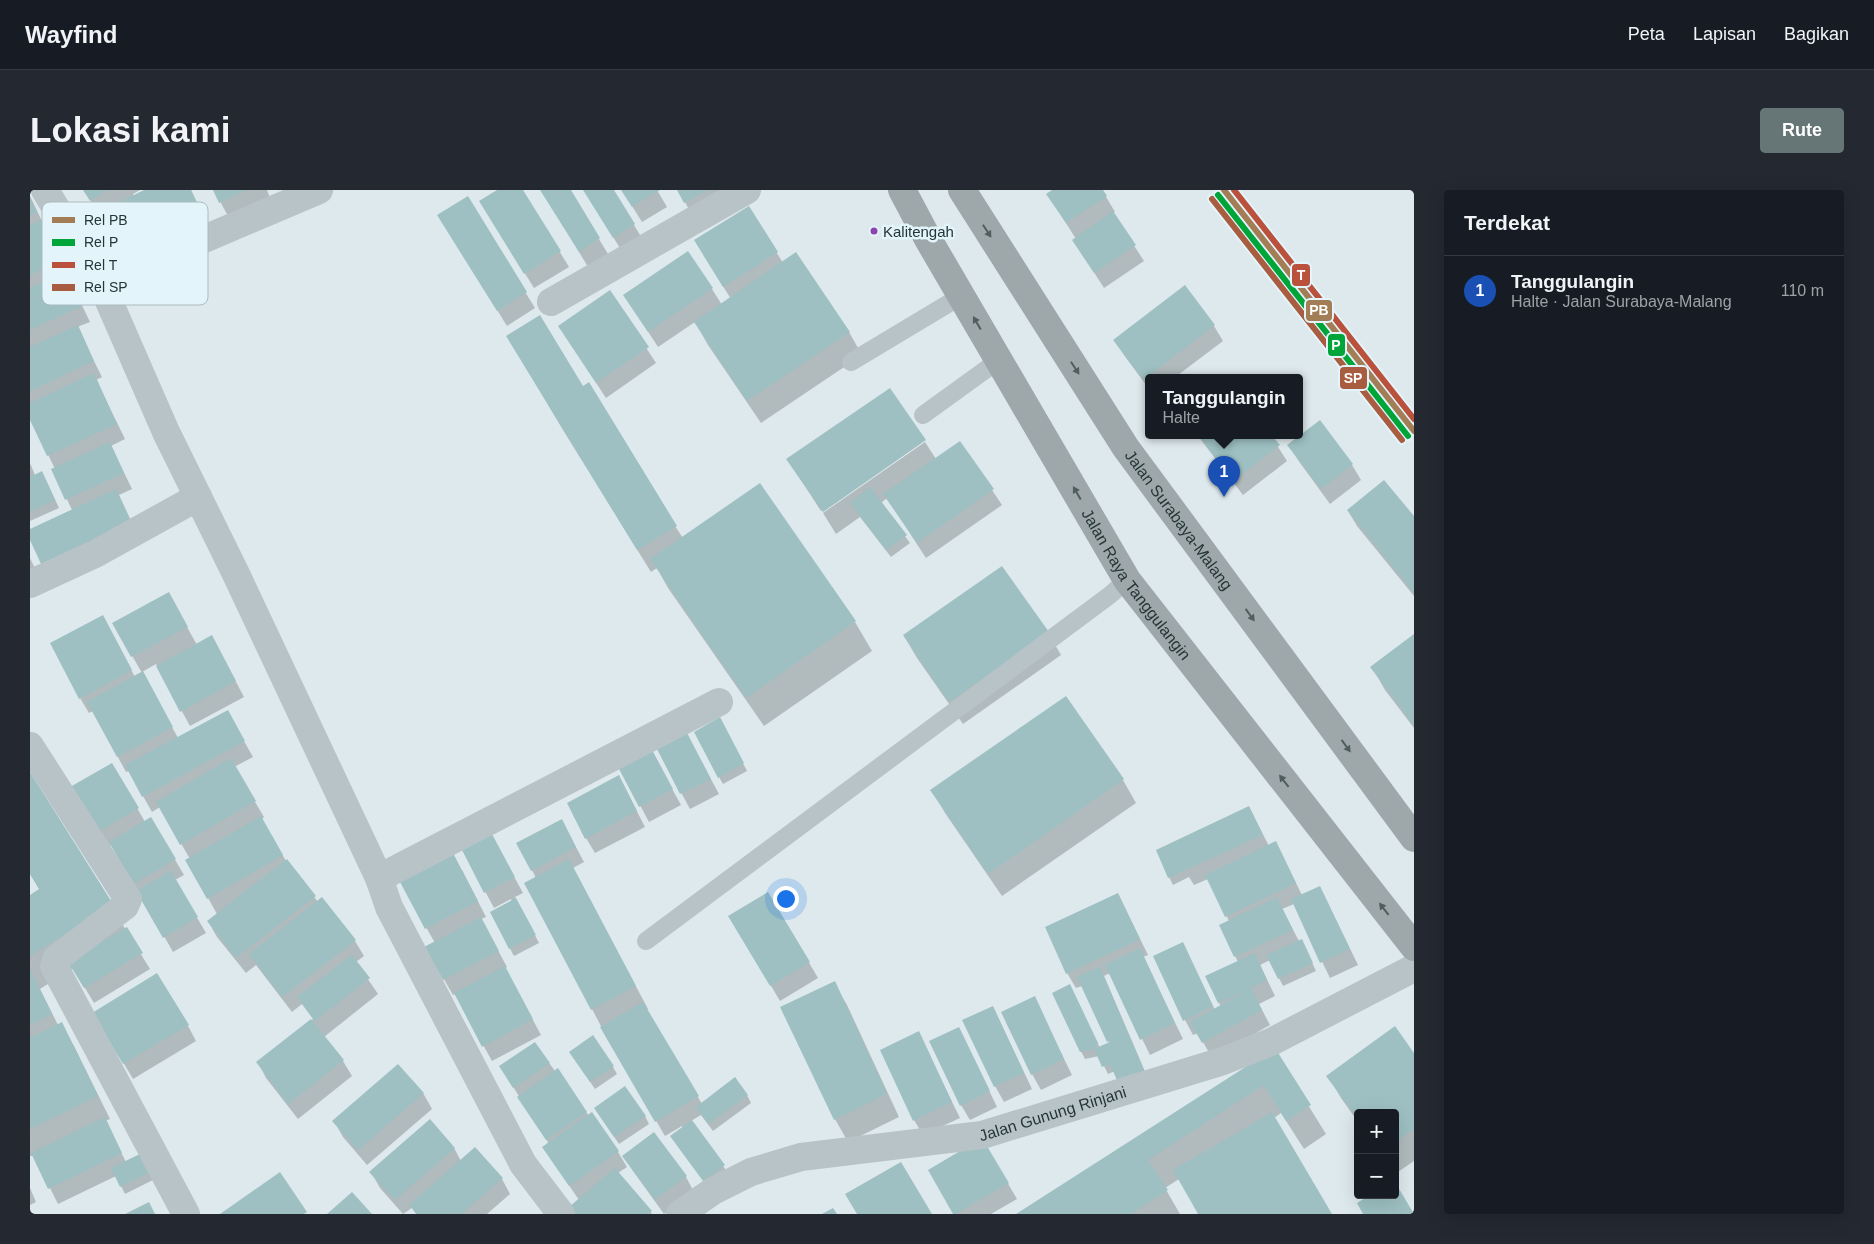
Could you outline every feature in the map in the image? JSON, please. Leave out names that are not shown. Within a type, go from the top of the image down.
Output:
[{"type":"highway","name":"Jalan Raya Tanggulangin","points":[[902,190],[961,296],[1127,580],[1414,947]]},
{"type":"highway","name":"Jalan Surabaya-Malang","points":[[962,190],[1126,448],[1414,838]]},
{"type":"street","points":[[45,190],[52,202]]},
{"type":"street","points":[[208,237],[319,190]]},
{"type":"street","points":[[551,302],[747,190]]},
{"type":"street","points":[[111,305],[166,432],[379,878],[389,907],[522,1164],[561,1214]]},
{"type":"street","points":[[30,584],[95,554],[198,497]]},
{"type":"street","points":[[379,878],[719,702]]},
{"type":"street","points":[[30,746],[128,899],[124,906],[56,959],[54,966],[186,1214]]},
{"type":"street","name":"Jalan Gunung Rinjani","points":[[680,1214],[713,1191],[751,1172],[800,1157],[982,1135],[1223,1061],[1271,1042],[1414,968]]},
{"type":"lane","points":[[851,362],[961,296]]},
{"type":"lane","points":[[923,414],[999,360]]},
{"type":"lane","points":[[646,942],[1110,595],[1127,580]]},
{"type":"building","points":[[83,190],[107,190],[90,201]]},
{"type":"building","points":[[144,190],[191,190],[197,202],[120,202]]},
{"type":"building","points":[[213,190],[246,190],[219,203]]},
{"type":"building","points":[[497,190],[523,190],[561,251],[524,274],[479,201]]},
{"type":"building","points":[[540,190],[571,190],[600,238],[579,252]]},
{"type":"building","points":[[583,190],[614,190],[635,224],[613,238]]},
{"type":"building","points":[[621,190],[660,190],[632,207]]},
{"type":"building","points":[[677,190],[708,190],[684,203]]},
{"type":"building","points":[[1052,190],[1103,190],[1107,196],[1066,223],[1046,194]]},
{"type":"building","points":[[468,196],[527,292],[497,311],[437,215]]},
{"type":"building","points":[[30,197],[37,212],[30,215]]},
{"type":"building","points":[[749,206],[778,252],[723,287],[694,240]]},
{"type":"building","points":[[1113,211],[1136,245],[1094,273],[1072,240]]},
{"type":"building","points":[[42,220],[42,270],[30,275],[30,225]]},
{"type":"building","points":[[688,251],[713,288],[648,332],[623,295]]},
{"type":"building","points":[[796,252],[850,332],[747,401],[694,322]]},
{"type":"building","points":[[42,282],[42,305],[82,306],[30,330],[30,288]]},
{"type":"building","points":[[1185,285],[1215,325],[1151,374],[1145,374],[1143,380],[1113,340]]},
{"type":"building","points":[[610,290],[649,347],[596,383],[558,326]]},
{"type":"building","points":[[540,315],[583,386],[589,382],[677,526],[637,550],[506,336]]},
{"type":"building","points":[[78,325],[94,361],[30,391],[30,347]]},
{"type":"building","points":[[94,373],[117,424],[47,456],[30,420],[30,403]]},
{"type":"building","points":[[890,388],[926,440],[823,512],[786,459]]},
{"type":"building","points":[[1320,420],[1353,464],[1321,489],[1287,445],[1295,439],[1303,439],[1303,433]]},
{"type":"building","points":[[1201,439],[1275,439],[1280,445],[1233,481]]},
{"type":"building","points":[[960,441],[994,489],[917,543],[883,494]]},
{"type":"building","points":[[110,442],[124,473],[65,500],[51,469]]},
{"type":"building","points":[[42,471],[55,500],[30,512],[30,477]]},
{"type":"building","points":[[1384,480],[1414,516],[1414,593],[1347,510]]},
{"type":"building","points":[[760,483],[856,621],[746,698],[650,559]]},
{"type":"building","points":[[870,487],[907,535],[886,550],[850,503]]},
{"type":"building","points":[[116,489],[132,524],[42,566],[30,540],[30,529]]},
{"type":"building","points":[[1002,566],[1049,632],[949,702],[903,635]]},
{"type":"building","points":[[169,592],[188,627],[131,657],[112,623]]},
{"type":"building","points":[[103,615],[132,670],[79,699],[50,643]]},
{"type":"building","points":[[1414,634],[1414,725],[1370,667]]},
{"type":"building","points":[[212,635],[236,681],[180,712],[156,666]]},
{"type":"building","points":[[143,671],[173,727],[117,757],[87,702]]},
{"type":"building","points":[[1066,696],[1124,779],[988,874],[930,790]]},
{"type":"building","points":[[228,710],[245,741],[142,797],[125,765]]},
{"type":"building","points":[[720,717],[744,763],[718,778],[694,732]]},
{"type":"building","points":[[686,731],[711,779],[680,794],[656,747]]},
{"type":"building","points":[[651,748],[673,789],[639,807],[617,765]]},
{"type":"building","points":[[231,758],[256,801],[180,845],[156,802]]},
{"type":"building","points":[[112,763],[139,808],[96,833],[70,787]]},
{"type":"building","points":[[30,772],[113,904],[30,956],[30,895],[39,889],[30,874]]},
{"type":"building","points":[[619,775],[637,811],[585,839],[567,803]]},
{"type":"building","points":[[1249,806],[1263,835],[1168,878],[1156,850]]},
{"type":"building","points":[[261,816],[283,855],[207,899],[185,860]]},
{"type":"building","points":[[151,817],[176,859],[133,884],[109,842]]},
{"type":"building","points":[[562,819],[576,847],[531,871],[516,843]]},
{"type":"building","points":[[492,834],[515,877],[484,893],[462,850]]},
{"type":"building","points":[[1276,841],[1296,883],[1225,917],[1205,875]]},
{"type":"building","points":[[453,853],[478,901],[425,929],[400,882]]},
{"type":"building","points":[[287,859],[316,896],[236,958],[207,921]]},
{"type":"building","points":[[569,859],[636,986],[591,1010],[524,883]]},
{"type":"building","points":[[171,871],[198,917],[163,938],[136,891]]},
{"type":"building","points":[[1320,886],[1350,949],[1320,963],[1291,899]]},
{"type":"building","points":[[768,892],[810,962],[770,986],[728,916]]},
{"type":"building","points":[[1118,893],[1140,939],[1066,974],[1045,927]]},
{"type":"building","points":[[322,897],[356,940],[282,997],[249,954]]},
{"type":"building","points":[[1277,897],[1293,930],[1234,957],[1219,925]]},
{"type":"building","points":[[516,898],[536,935],[509,949],[490,912]]},
{"type":"building","points":[[481,917],[499,951],[443,980],[424,947]]},
{"type":"building","points":[[127,927],[143,953],[84,988],[68,962]]},
{"type":"building","points":[[1302,939],[1313,963],[1278,979],[1266,955]]},
{"type":"building","points":[[1183,942],[1213,1006],[1183,1021],[1153,956]]},
{"type":"building","points":[[1140,948],[1175,1023],[1140,1040],[1105,965]]},
{"type":"building","points":[[1255,953],[1267,980],[1251,988],[1262,1010],[1202,1043],[1190,1022],[1248,990],[1218,1003],[1205,976]]},
{"type":"building","points":[[352,955],[370,978],[315,1021],[297,997]]},
{"type":"building","points":[[505,966],[533,1019],[482,1047],[454,993]]},
{"type":"building","points":[[1100,967],[1146,1075],[1120,1087],[1110,1064],[1102,1067],[1094,1049],[1114,1040],[1107,1042],[1077,977]]},
{"type":"building","points":[[30,969],[52,1014],[30,1025]]},
{"type":"building","points":[[157,973],[189,1025],[123,1064],[92,1013]]},
{"type":"building","points":[[835,981],[887,1094],[834,1120],[780,1007]]},
{"type":"building","points":[[1070,984],[1098,1043],[1094,1049],[1080,1052],[1052,993]]},
{"type":"building","points":[[1035,996],[1064,1059],[1031,1075],[1001,1012]]},
{"type":"building","points":[[643,1002],[699,1096],[655,1122],[600,1027]]},
{"type":"building","points":[[993,1006],[1024,1073],[994,1087],[962,1020]]},
{"type":"building","points":[[311,1019],[344,1060],[288,1104],[256,1062]]},
{"type":"building","points":[[62,1022],[98,1096],[30,1129],[30,1038]]},
{"type":"building","points":[[1395,1026],[1414,1053],[1414,1129],[1399,1140],[1399,1109],[1354,1109],[1354,1114],[1326,1076]]},
{"type":"building","points":[[959,1027],[990,1091],[960,1106],[929,1041]]},
{"type":"building","points":[[919,1031],[952,1102],[913,1121],[880,1050]]},
{"type":"building","points":[[593,1035],[614,1066],[590,1082],[569,1052]]},
{"type":"building","points":[[535,1042],[550,1063],[513,1088],[499,1066]]},
{"type":"building","points":[[1275,1048],[1311,1105],[1286,1121],[1264,1085],[1148,1160],[1168,1190],[1131,1214],[1016,1214]]},
{"type":"building","points":[[398,1064],[424,1093],[358,1150],[332,1121]]},
{"type":"building","points":[[558,1068],[587,1112],[546,1140],[517,1097]]},
{"type":"building","points":[[735,1077],[748,1095],[708,1124],[696,1107]]},
{"type":"building","points":[[625,1086],[646,1116],[614,1137],[594,1108]]},
{"type":"building","points":[[592,1112],[619,1151],[569,1186],[542,1147]]},
{"type":"building","points":[[1272,1112],[1332,1214],[1198,1214],[1173,1170]]},
{"type":"building","points":[[105,1117],[122,1153],[48,1189],[31,1153]]},
{"type":"building","points":[[430,1119],[455,1148],[395,1200],[369,1172]]},
{"type":"building","points":[[692,1120],[725,1165],[703,1181],[670,1136]]},
{"type":"building","points":[[654,1132],[687,1176],[655,1200],[622,1156]]},
{"type":"building","points":[[982,1138],[1009,1183],[953,1214],[928,1170]]},
{"type":"building","points":[[475,1147],[503,1178],[461,1214],[417,1214],[409,1205]]},
{"type":"building","points":[[144,1152],[152,1171],[120,1187],[111,1168]]},
{"type":"building","points":[[901,1162],[932,1214],[857,1214],[845,1194]]},
{"type":"building","points":[[615,1168],[652,1211],[648,1214],[575,1214],[569,1207]]},
{"type":"building","points":[[280,1172],[307,1212],[304,1214],[220,1214]]},
{"type":"building","points":[[1399,1189],[1414,1214],[1363,1214],[1357,1203],[1364,1199],[1399,1199]]},
{"type":"building","points":[[352,1192],[372,1214],[327,1214]]},
{"type":"building","points":[[149,1202],[155,1214],[125,1214]]},
{"type":"building","points":[[833,1208],[837,1214],[822,1214]]},
{"type":"rail line","name":"PB","points":[[1224,190],[1414,431]]},
{"type":"rail line","name":"T","points":[[1234,190],[1414,419]]},
{"type":"rail line","name":"P","points":[[1218,195],[1408,436]]},
{"type":"rail line","name":"SP","points":[[1212,199],[1402,440]]},
{"type":"place","name":"Kalitengah","points":[[874,231]]},
{"type":"place","name":"Tanggulangin","points":[[1224,497]]}]
